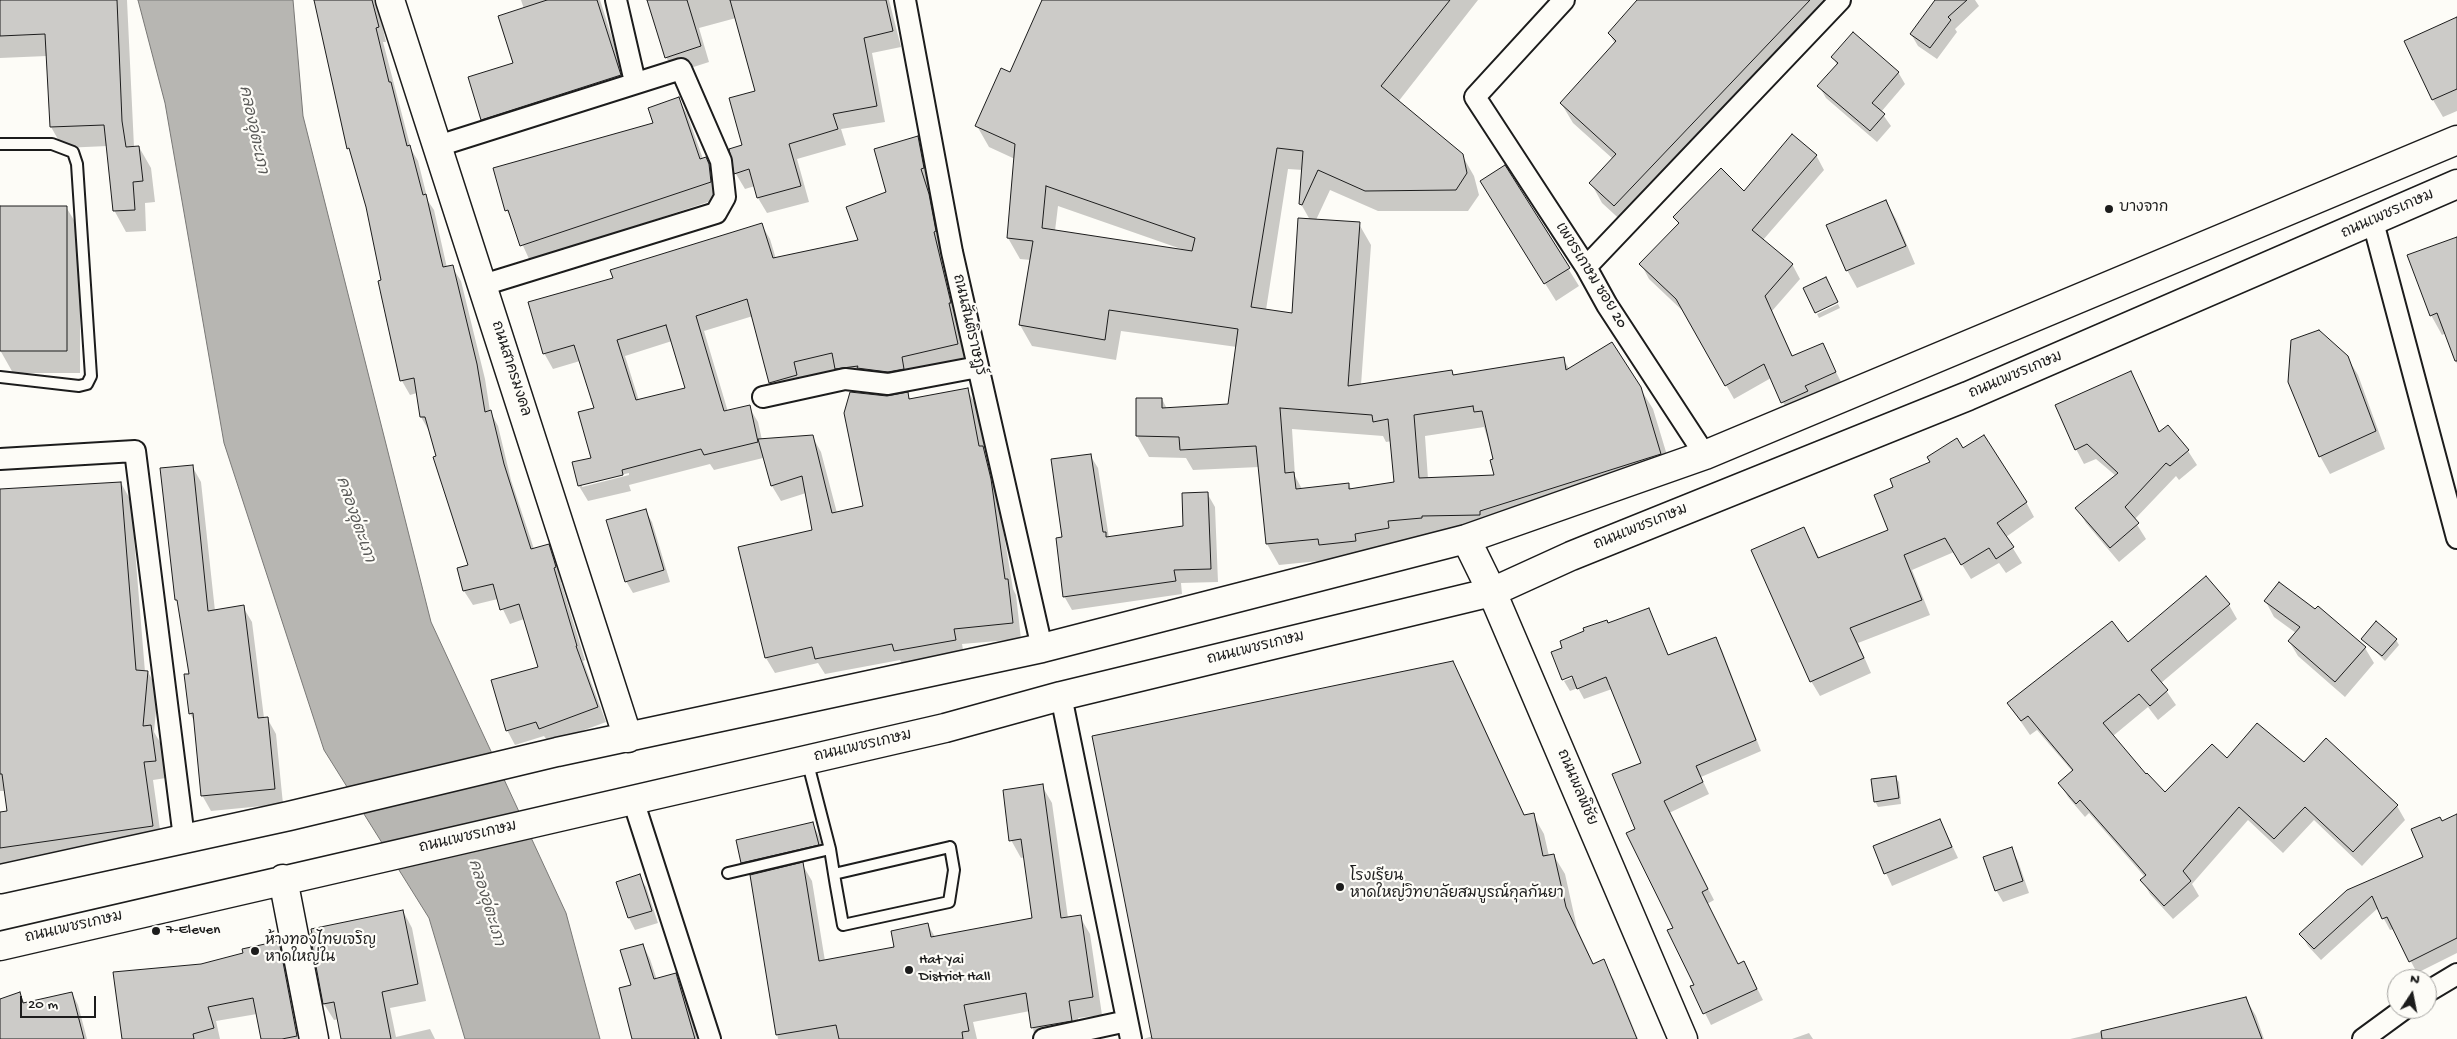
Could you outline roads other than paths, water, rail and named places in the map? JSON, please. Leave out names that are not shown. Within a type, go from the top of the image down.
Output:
[{"type":"main road","name":"ถนนสาครมงคล","points":[[390,0],[628,738]]},
{"type":"main road","points":[[0,879],[289,816],[557,752],[1042,648],[1466,539],[1705,456],[2457,140]]},
{"type":"main road","name":"ถนนเพชรเกษม","points":[[0,946],[945,728],[1061,696],[1492,592],[1571,556],[1968,396],[2457,184]]},
{"type":"main road","name":"ถนนพลพิชัย","points":[[1466,539],[1492,592],[1683,1039]]},
{"type":"main road","points":[[295,877],[314,1039]]},
{"type":"street","points":[[616,0],[635,82]]},
{"type":"street","name":"ถนนสันติราษฎร์","points":[[905,0],[952,252],[1042,648]]},
{"type":"street","points":[[1586,267],[1840,0]]},
{"type":"street","name":"เพชรเกษม ซอย 20","points":[[1559,2],[1475,97],[1586,267],[1607,305],[1705,456]]},
{"type":"street","points":[[438,146],[635,82],[681,70],[721,161],[725,197],[716,213],[482,285]]},
{"type":"street","points":[[2373,222],[2457,538]]},
{"type":"street","points":[[763,398],[845,379],[888,384],[978,367]]},
{"type":"street","points":[[0,459],[135,451],[184,838]]},
{"type":"street","points":[[1044,1039],[1129,1030],[1061,696]]},
{"type":"street","points":[[633,800],[710,1039]]},
{"type":"street","points":[[2437,986],[2457,974]]},
{"type":"street","points":[[2363,1039],[2390,1019]]},
{"type":"lane","points":[[0,144],[52,144],[73,152],[77,164],[91,376],[87,384],[79,386],[0,377]]},
{"type":"lane","points":[[807,759],[830,849],[834,874],[843,925],[949,902],[954,870],[950,847],[834,874]]},
{"type":"lane","points":[[728,873],[830,849]]},
{"type":"water","name":"คลองอุ่ตะเภา","points":[[138,0],[293,0],[303,116],[431,622],[566,913],[600,1039],[465,1039],[429,918],[324,750],[224,443],[165,103]]},
{"type":"place","name":"บางจาก","points":[[2109,209]]},
{"type":"place","name":"โรงเรียน หาดใหญ่วิทยาลัยสมบูรณ์กุลกันยา","points":[[1340,887]]},
{"type":"place","name":"7-Eleven","points":[[156,931]]},
{"type":"place","name":"ห้างทองไทยเจริญ หาดใหญ่ใน","points":[[255,951]]},
{"type":"place","name":"Hat Yai District Hall","points":[[909,970]]}]
